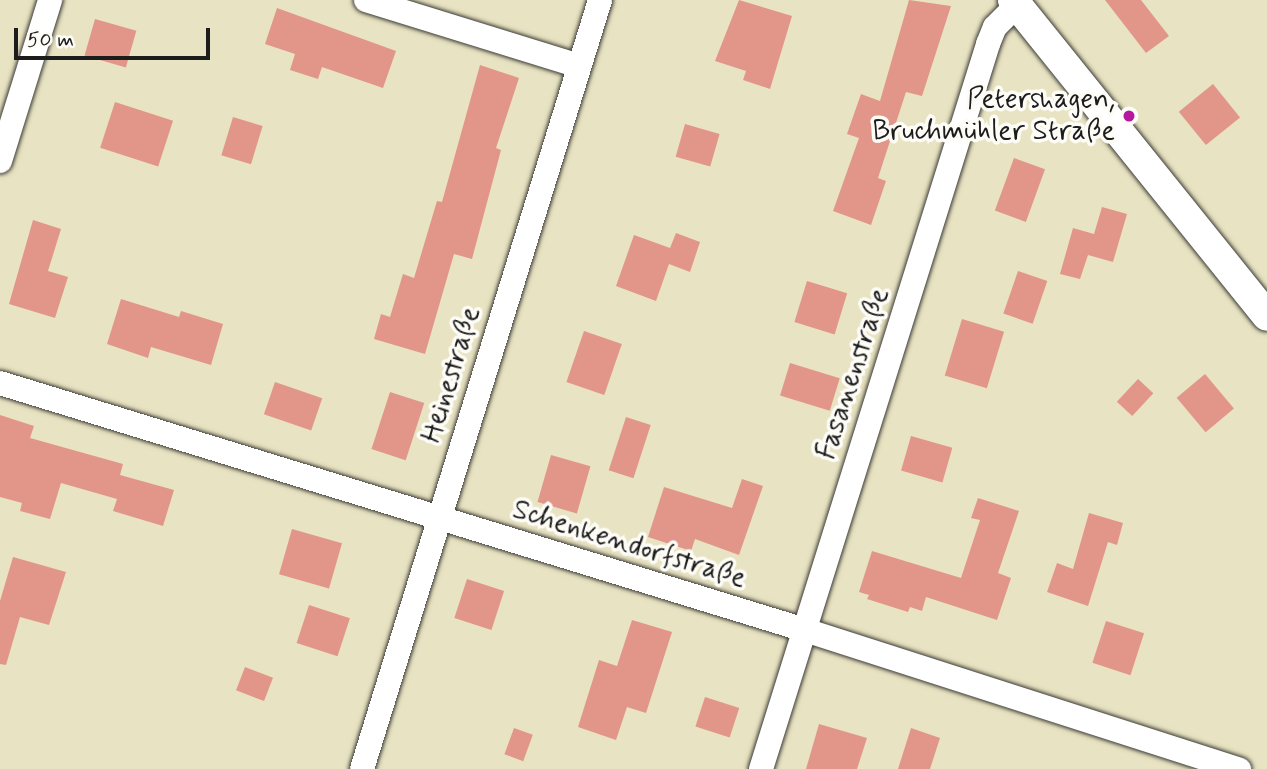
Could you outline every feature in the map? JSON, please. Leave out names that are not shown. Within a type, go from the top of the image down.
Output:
[{"type":"street","points":[[0,161],[50,0]]},
{"type":"street","points":[[366,0],[579,66]]},
{"type":"street","name":"Heinestraße","points":[[362,769],[600,0]]},
{"type":"street","points":[[1015,3],[1267,316]]},
{"type":"street","name":"Fasanenstraße","points":[[761,769],[988,44],[995,27],[1015,3]]},
{"type":"street","name":"Schenkendorfstraße","points":[[0,383],[805,630],[1239,769]]},
{"type":"building","points":[[739,0],[792,16],[770,89],[743,80],[746,71],[715,61]]},
{"type":"building","points":[[909,0],[951,6],[922,96],[906,92],[878,178],[886,181],[871,225],[833,211],[859,138],[847,134],[861,94],[880,101]]},
{"type":"building","points":[[1105,0],[1141,0],[1169,36],[1146,53]]},
{"type":"building","points":[[277,8],[396,51],[383,88],[322,67],[318,79],[290,70],[295,54],[265,44]]},
{"type":"building","points":[[95,19],[136,31],[126,67],[85,56]]},
{"type":"building","points":[[480,65],[519,78],[496,148],[501,150],[472,259],[454,254],[425,354],[374,339],[381,314],[390,317],[403,274],[414,278],[437,201],[442,202]]},
{"type":"building","points":[[1213,84],[1240,117],[1206,145],[1179,112]]},
{"type":"building","points":[[115,102],[173,121],[158,167],[100,148]]},
{"type":"building","points":[[233,117],[263,126],[251,164],[221,155]]},
{"type":"building","points":[[685,124],[720,134],[710,167],[676,157]]},
{"type":"building","points":[[1014,158],[1045,169],[1026,222],[995,211]]},
{"type":"building","points":[[1102,207],[1127,214],[1113,262],[1088,255],[1080,279],[1060,274],[1073,228],[1094,234]]},
{"type":"building","points":[[33,220],[61,229],[48,271],[68,277],[55,318],[9,304]]},
{"type":"building","points":[[676,233],[700,242],[690,272],[669,264],[656,301],[616,286],[634,235],[670,248]]},
{"type":"building","points":[[1018,271],[1047,281],[1033,324],[1003,314]]},
{"type":"building","points":[[807,281],[847,293],[835,334],[794,322]]},
{"type":"building","points":[[121,299],[179,317],[181,311],[223,324],[211,365],[151,347],[148,358],[107,344]]},
{"type":"building","points":[[962,319],[1004,332],[987,388],[945,375]]},
{"type":"building","points":[[584,331],[622,344],[604,395],[566,382]]},
{"type":"building","points":[[790,363],[840,378],[830,411],[780,396]]},
{"type":"building","points":[[1205,374],[1234,408],[1206,432],[1177,398]]},
{"type":"building","points":[[1138,379],[1153,393],[1132,416],[1117,402]]},
{"type":"building","points":[[275,382],[322,398],[311,430],[264,414]]},
{"type":"building","points":[[390,392],[424,403],[406,460],[371,449]]},
{"type":"building","points":[[0,415],[34,426],[30,438],[123,464],[120,475],[174,490],[163,526],[113,511],[117,499],[61,483],[50,519],[20,511],[22,503],[0,497]]},
{"type":"building","points":[[626,417],[651,425],[633,478],[609,470]]},
{"type":"building","points":[[911,436],[952,448],[942,482],[901,471]]},
{"type":"building","points":[[551,455],[590,466],[577,513],[537,502]]},
{"type":"building","points":[[742,479],[763,486],[739,555],[695,539],[691,551],[648,537],[664,487],[732,508]]},
{"type":"building","points":[[978,498],[1019,511],[998,573],[1011,578],[997,620],[926,597],[922,611],[910,607],[908,612],[867,599],[869,595],[859,592],[872,551],[961,578],[980,520],[971,518]]},
{"type":"building","points":[[1089,513],[1123,523],[1117,545],[1108,542],[1088,606],[1047,592],[1057,563],[1073,569]]},
{"type":"building","points":[[292,529],[342,543],[329,589],[279,574]]},
{"type":"building","points":[[13,557],[66,572],[49,625],[20,617],[6,665],[0,664],[0,601]]},
{"type":"building","points":[[467,579],[504,591],[491,630],[454,618]]},
{"type":"building","points":[[309,605],[350,618],[338,656],[297,643]]},
{"type":"building","points":[[632,620],[672,632],[646,713],[627,707],[616,740],[578,727],[599,660],[617,666]]},
{"type":"building","points":[[1106,621],[1144,633],[1130,675],[1092,663]]},
{"type":"building","points":[[245,667],[273,678],[264,701],[236,690]]},
{"type":"building","points":[[705,697],[739,708],[730,738],[695,726]]},
{"type":"building","points":[[819,724],[867,738],[857,769],[806,769]]},
{"type":"building","points":[[514,728],[533,735],[523,761],[504,754]]},
{"type":"building","points":[[911,728],[940,738],[930,769],[898,769]]},
{"type":"place","name":"Petershagen, Bruchmühler Straße","points":[[1129,116]]}]
